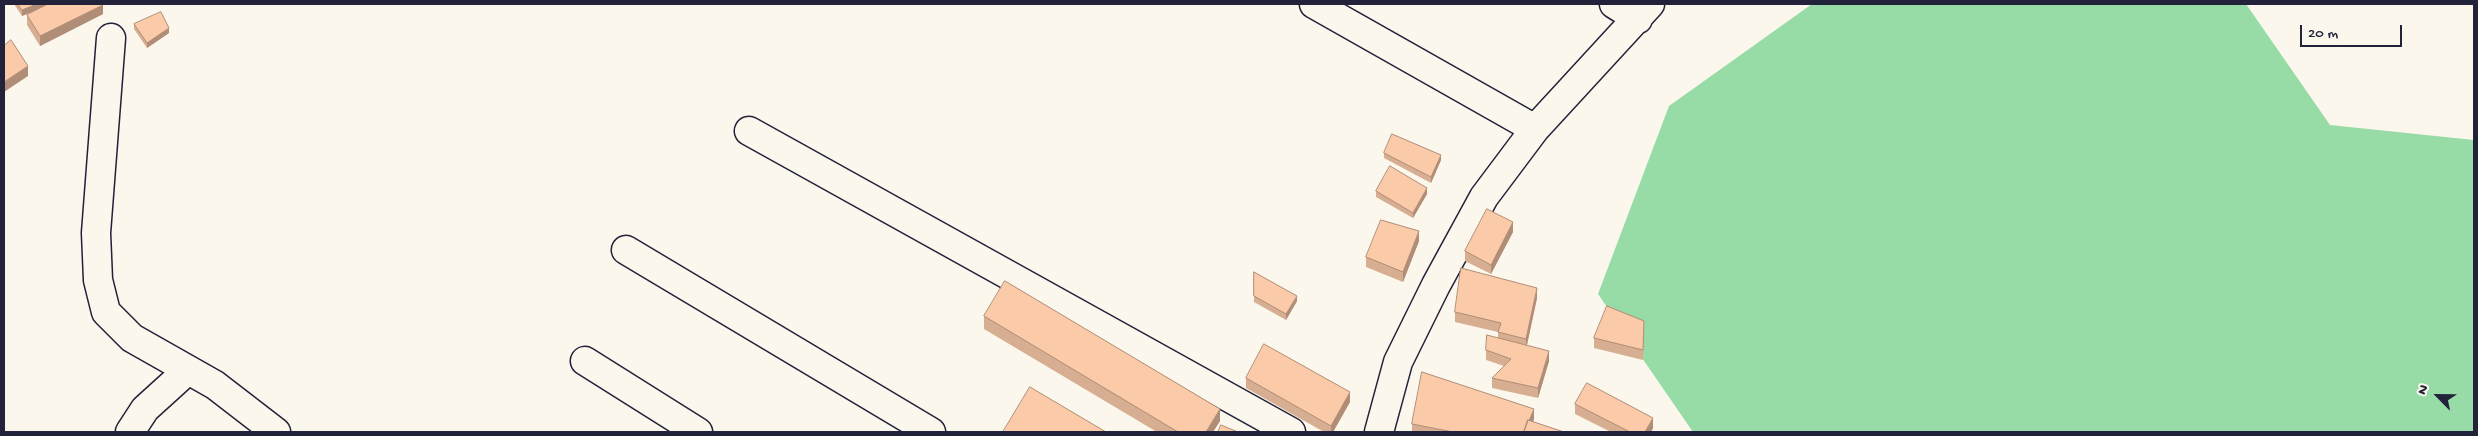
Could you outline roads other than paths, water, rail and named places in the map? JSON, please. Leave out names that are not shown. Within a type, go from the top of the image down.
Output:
[{"type":"street","points":[[1314,4],[1535,129]]},
{"type":"street","points":[[1379,432],[1398,362],[1436,285],[1484,197],[1535,129],[1644,11],[1614,4]]},
{"type":"street","points":[[111,38],[96,233],[98,280],[106,312],[132,338],[215,385],[276,432]]},
{"type":"street","points":[[749,131],[1291,432]]},
{"type":"street","points":[[626,250],[931,432]]},
{"type":"street","points":[[585,361],[698,432]]},
{"type":"street","points":[[130,432],[146,409],[188,370]]}]
